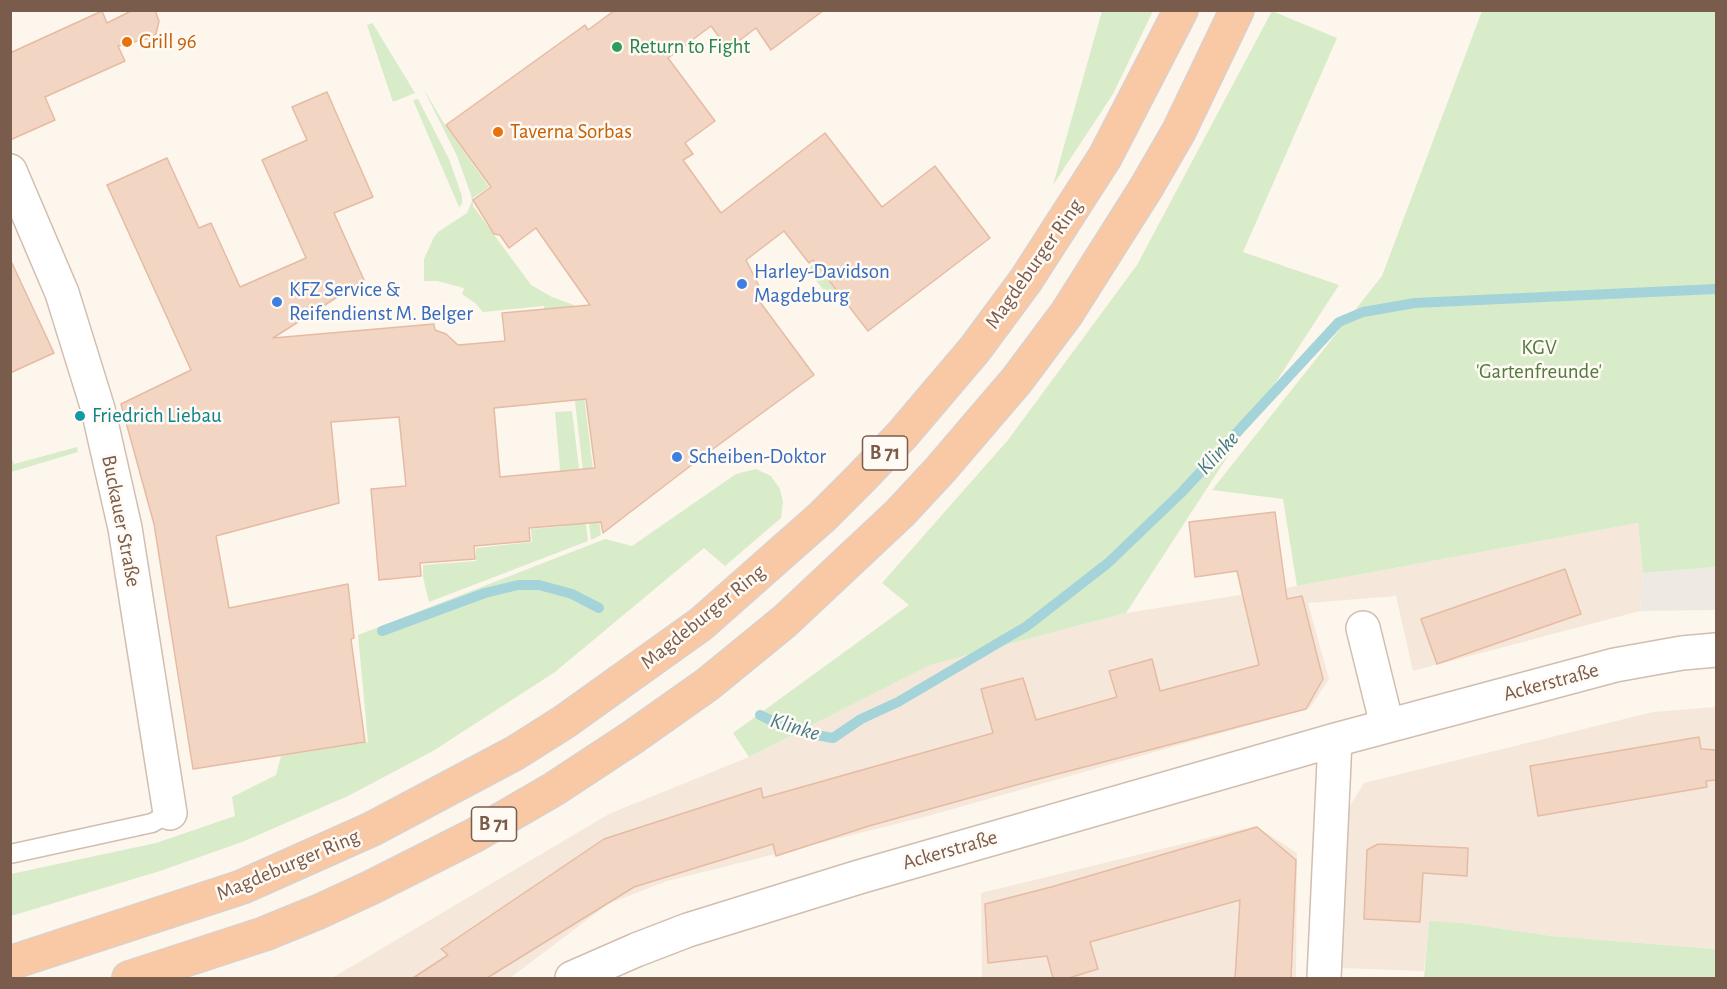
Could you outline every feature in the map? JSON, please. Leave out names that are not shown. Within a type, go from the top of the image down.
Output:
[{"type":"highway","name":"Magdeburger Ring","points":[[10,963],[242,887],[372,829],[515,753],[564,722],[701,624],[806,531],[863,476],[939,393],[975,349],[1026,280],[1105,158],[1181,10]]},
{"type":"highway","name":"B 71","points":[[129,978],[264,934],[370,888],[473,836],[554,789],[633,738],[708,684],[785,621],[858,554],[948,461],[1017,380],[1067,313],[1179,131],[1237,10]]},
{"type":"highway","points":[[179,978],[264,934]]},
{"type":"street","name":"Buckauer Straße","points":[[10,171],[62,293],[98,409],[125,528],[170,813]]},
{"type":"street","points":[[1364,628],[1387,725]]},
{"type":"street","name":"Ackerstraße","points":[[572,978],[662,940],[825,887],[1387,725],[1615,665],[1682,653],[1716,650]]},
{"type":"street","points":[[1324,978],[1335,740]]},
{"type":"lane","points":[[10,854],[152,823],[170,813]]},
{"type":"shaded area","points":[[1638,523],[1643,573],[1640,611],[1413,671],[1396,596],[1308,603],[1329,679],[1310,708],[928,816],[667,881],[608,904],[510,978],[332,978],[609,814],[749,757],[930,665],[1126,613],[1297,586]]},
{"type":"shaded area","points":[[1716,567],[1716,610],[1640,611],[1643,573]]},
{"type":"shaded area","points":[[1716,707],[1716,949],[1552,936],[1463,923],[1429,922],[1424,971],[1339,968],[1349,807],[1364,783],[1653,712]]},
{"type":"shaded area","points":[[1256,826],[1297,853],[1296,978],[982,978],[981,893]]},
{"type":"green space","points":[[1102,11],[1153,11],[1113,94],[1053,185]]},
{"type":"green space","points":[[1272,11],[1337,38],[1243,252],[1339,285],[1126,613],[930,665],[749,757],[733,733],[909,605],[882,583],[1008,440],[1137,265]]},
{"type":"green space","name":"KGV 'Gartenfreunde'","points":[[1482,11],[1716,11],[1716,567],[1643,573],[1638,523],[1297,586],[1283,499],[1212,490],[1382,276]]},
{"type":"green space","points":[[373,23],[415,93],[393,102],[367,25]]},
{"type":"green space","points":[[423,88],[445,125],[489,187],[473,198],[473,206],[531,285],[552,297],[574,305],[575,321],[547,330],[544,306],[483,312],[462,294],[464,288],[437,281],[424,281],[424,259],[434,237],[467,213],[472,201],[457,156]]},
{"type":"green space","points":[[418,99],[449,159],[462,196],[462,204],[459,207],[413,100]]},
{"type":"green space","points":[[814,264],[841,297],[833,302],[807,269]]},
{"type":"green space","points":[[575,322],[601,535],[591,540],[566,324]]},
{"type":"green space","points":[[572,411],[588,541],[429,602],[423,577],[423,565],[476,561],[476,548],[532,542],[531,529],[565,526],[555,412]]},
{"type":"green space","points":[[77,447],[78,452],[11,472],[11,457],[14,464]]},
{"type":"green space","points":[[756,469],[771,476],[780,489],[783,502],[781,518],[725,566],[704,548],[555,672],[433,751],[348,796],[242,842],[160,871],[11,916],[11,874],[156,843],[235,816],[232,797],[276,775],[281,756],[368,742],[358,635],[605,539],[632,546],[736,474]]},
{"type":"green space","points":[[1429,921],[1463,923],[1552,936],[1716,949],[1716,978],[1424,978]]},
{"type":"building","points":[[133,10],[155,10],[159,21],[156,34],[150,38],[118,46],[125,61],[45,97],[55,120],[10,140],[10,53],[102,11],[107,23]]},
{"type":"building","points":[[615,10],[824,10],[771,50],[756,28],[728,49],[711,26],[668,58],[715,121],[685,143],[693,154],[683,160],[721,213],[825,133],[882,207],[935,166],[990,238],[868,331],[813,260],[809,263],[784,231],[746,260],[766,300],[760,302],[814,375],[603,533],[601,522],[529,528],[530,541],[474,546],[475,559],[420,563],[421,576],[379,580],[371,489],[406,486],[399,417],[331,422],[339,503],[216,536],[229,608],[348,584],[354,638],[351,639],[365,742],[193,769],[154,524],[121,404],[191,370],[107,185],[167,158],[199,228],[211,223],[240,287],[306,258],[262,160],[307,140],[292,107],[327,92],[373,197],[334,213],[364,280],[273,338],[434,324],[435,330],[446,334],[458,345],[505,341],[502,313],[590,305],[536,228],[509,248],[500,235],[494,234],[473,200],[491,187],[446,125],[585,25],[588,30]],"holes":[[[586,399],[595,468],[500,477],[494,408]]]},
{"type":"building","points":[[10,259],[54,353],[10,373]]},
{"type":"building","points":[[1275,512],[1287,599],[1302,596],[1323,679],[1306,709],[1027,782],[869,826],[776,856],[773,844],[634,887],[487,978],[413,978],[448,955],[441,949],[604,839],[761,788],[763,798],[993,733],[981,689],[1023,678],[1036,720],[1117,697],[1109,671],[1152,659],[1160,691],[1259,665],[1237,571],[1195,577],[1189,522]]},
{"type":"building","points":[[1565,569],[1581,614],[1437,664],[1421,619]]},
{"type":"building","points":[[1699,737],[1701,749],[1716,750],[1716,780],[1706,781],[1707,787],[1538,816],[1530,766]]},
{"type":"building","points":[[1257,827],[1296,860],[1291,978],[1235,978],[1240,900],[1090,942],[1098,969],[1069,978],[1053,978],[1047,956],[988,963],[985,904]]},
{"type":"building","points":[[1378,844],[1468,848],[1467,876],[1423,873],[1420,922],[1364,919],[1367,850]]},
{"type":"waterway","name":"Klinke","points":[[760,715],[794,731],[833,738],[861,719],[898,702],[1027,626],[1108,563],[1181,493],[1339,322],[1363,312],[1415,303],[1716,289]]},
{"type":"waterway","name":"Klinke","points":[[382,631],[485,593],[518,585],[539,585],[572,594],[599,608]]},
{"type":"place","name":"Grill 96","points":[[127,42]]},
{"type":"place","name":"Return to Fight","points":[[617,47]]},
{"type":"place","name":"Taverna Sorbas","points":[[498,132]]},
{"type":"place","name":"Harley-Davidson Magdeburg","points":[[742,284]]},
{"type":"place","name":"KFZ Service & Reifendienst M. Belger","points":[[277,302]]},
{"type":"place","name":"Friedrich Liebau","points":[[80,416]]},
{"type":"place","name":"Scheiben-Doktor","points":[[677,457]]}]
